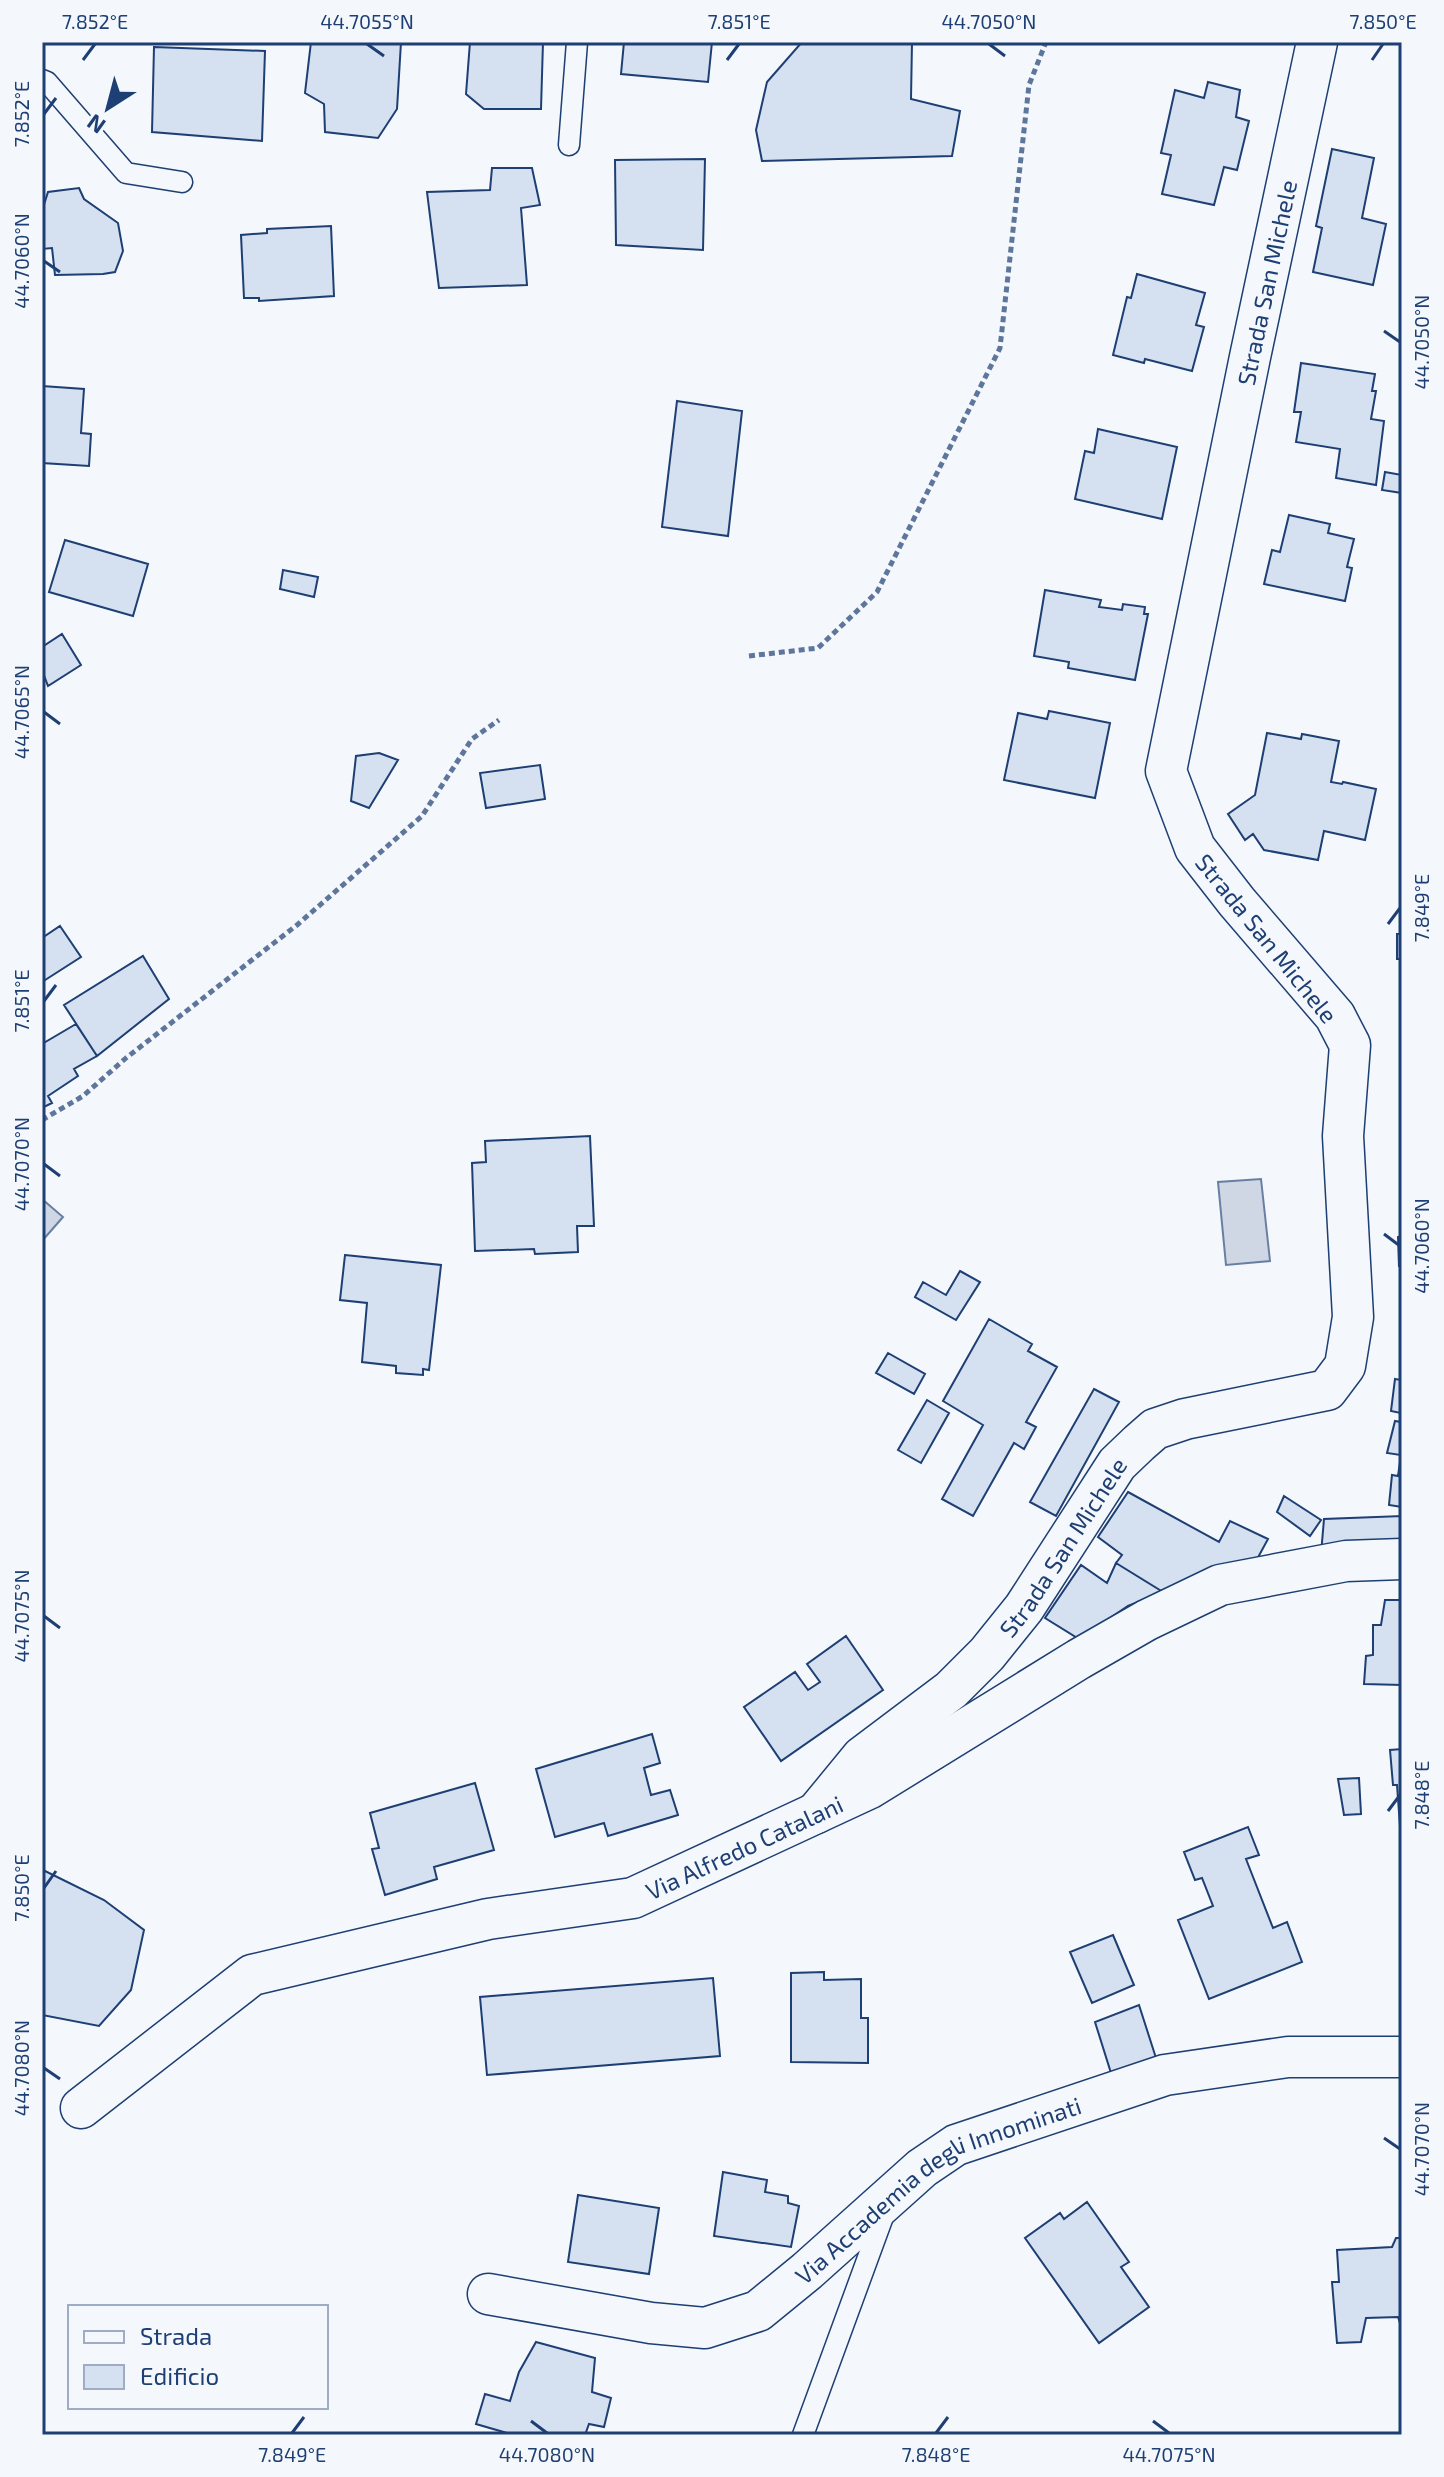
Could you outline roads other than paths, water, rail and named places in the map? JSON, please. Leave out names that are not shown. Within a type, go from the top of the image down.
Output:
[{"type":"street","name":"Strada San Michele","points":[[816,1813],[862,1757],[951,1690],[987,1654],[1024,1608],[1117,1464],[1155,1429],[1185,1419],[1327,1390],[1345,1366],[1353,1317],[1343,1136],[1350,1045],[1335,1016],[1195,848],[1166,771],[1317,42]]},
{"type":"street","name":"Via Alfredo Catalani","points":[[81,2108],[252,1975],[488,1919],[633,1898],[870,1788],[1147,1620],[1220,1585],[1346,1561],[1402,1559]]},
{"type":"street","name":"Via Accademia degli Innominati","points":[[488,2294],[651,2323],[705,2328],[758,2311],[892,2194],[956,2145],[1165,2075],[1288,2057],[1402,2057]]},
{"type":"lane","points":[[569,145],[577,42]]},
{"type":"lane","points":[[42,80],[126,173],[182,182]]},
{"type":"lane","points":[[803,2435],[892,2194]]}]
